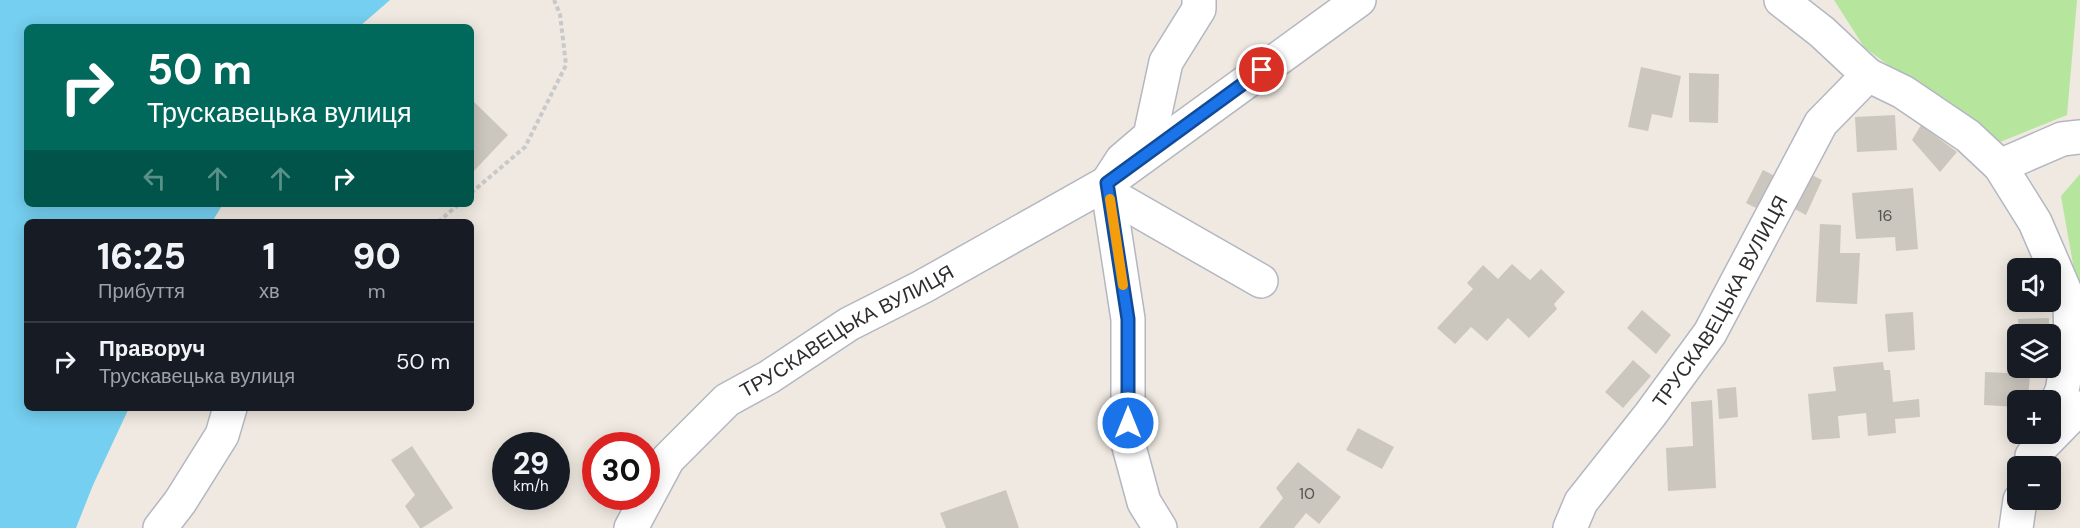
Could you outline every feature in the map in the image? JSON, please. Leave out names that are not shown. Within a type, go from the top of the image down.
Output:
[{"type":"street","points":[[1160,528],[1144,502],[1128,444],[1128,319],[1108,189],[1122,160],[1150,136],[1166,62],[1199,9],[1199,0]]},
{"type":"street","name":"ТРУСКАВЕЦЬКА ВУЛИЦЯ","points":[[631,528],[668,459],[727,400],[769,377],[849,324],[1108,189],[1359,0]]},
{"type":"street","points":[[1781,0],[1822,32],[1868,75],[1903,92],[1968,136],[2000,166],[2036,222],[2070,303],[2072,342],[2061,393]]},
{"type":"street","name":"ТРУСКАВЕЦЬКА ВУЛИЦЯ","points":[[1570,528],[1581,502],[1650,415],[1710,333],[1821,123],[1868,75]]},
{"type":"street","points":[[2000,166],[2062,139],[2080,137]]},
{"type":"street","points":[[1108,189],[1261,281]]},
{"type":"street","points":[[2034,452],[2080,407]]},
{"type":"street","points":[[160,528],[180,502],[222,435],[229,411]]},
{"type":"street","points":[[2016,528],[2019,510]]},
{"type":"path","points":[[474,190],[525,147],[566,65],[560,14],[554,0]]},
{"type":"path","points":[[442,219],[456,207]]},
{"type":"green space","points":[[1834,0],[2077,0],[2067,115],[1995,144],[1864,47]]},
{"type":"green space","points":[[2080,174],[2080,304],[2061,196]]},
{"type":"water","points":[[0,0],[390,0],[362,24],[24,24],[24,207],[221,207],[214,219],[24,219],[24,411],[128,411],[76,528],[0,528]]},
{"type":"building","points":[[1641,67],[1681,76],[1672,118],[1652,114],[1648,131],[1628,127]]},
{"type":"building","points":[[1689,73],[1719,74],[1718,123],[1689,122]]},
{"type":"building","points":[[474,102],[508,135],[474,171]]},
{"type":"building","points":[[1895,115],[1897,150],[1857,152],[1855,117]]},
{"type":"building","points":[[1921,125],[1957,152],[1940,172],[1912,140]]},
{"type":"building","points":[[1763,170],[1777,177],[1760,210],[1746,203]]},
{"type":"building","points":[[1806,172],[1822,180],[1806,215],[1789,206]]},
{"type":"building","points":[[1913,188],[1918,249],[1896,251],[1895,237],[1856,239],[1852,193]]},
{"type":"building","points":[[1820,224],[1841,225],[1840,253],[1860,253],[1857,304],[1816,302]]},
{"type":"building","points":[[1512,264],[1530,280],[1541,269],[1565,292],[1554,304],[1557,309],[1529,338],[1508,318],[1487,341],[1471,327],[1455,344],[1437,328],[1473,289],[1467,283],[1483,265],[1498,279]]},
{"type":"building","points":[[1642,310],[1671,335],[1656,354],[1627,328]]},
{"type":"building","points":[[1913,312],[1915,350],[1888,352],[1885,314]]},
{"type":"building","points":[[2049,318],[2049,324],[2018,324],[2018,319]]},
{"type":"building","points":[[1633,360],[1651,376],[1623,408],[1605,392]]},
{"type":"building","points":[[1883,362],[1884,370],[1890,370],[1893,402],[1919,399],[1920,417],[1895,419],[1896,433],[1868,436],[1866,413],[1838,416],[1840,438],[1812,440],[1808,394],[1836,391],[1833,367]]},
{"type":"building","points":[[1985,372],[2007,373],[2007,378],[2030,378],[2029,390],[2007,390],[2007,406],[1984,405]]},
{"type":"building","points":[[1736,387],[1738,417],[1719,419],[1717,389]]},
{"type":"building","points":[[1712,400],[1716,488],[1668,491],[1666,448],[1693,446],[1691,402]]},
{"type":"building","points":[[1358,428],[1394,447],[1382,469],[1346,450]]},
{"type":"building","points":[[412,446],[453,508],[422,528],[405,506],[415,495],[391,460]]},
{"type":"building","points":[[1298,462],[1341,497],[1319,524],[1306,513],[1294,528],[1259,528],[1283,498],[1276,488]]},
{"type":"building","points":[[1006,490],[1019,528],[946,528],[940,513]]},
{"type":"slow traffic","points":[[1110,199],[1123,285]]},
{"type":"route","points":[[1128,423],[1128,319],[1107,183],[1262,70]]}]
